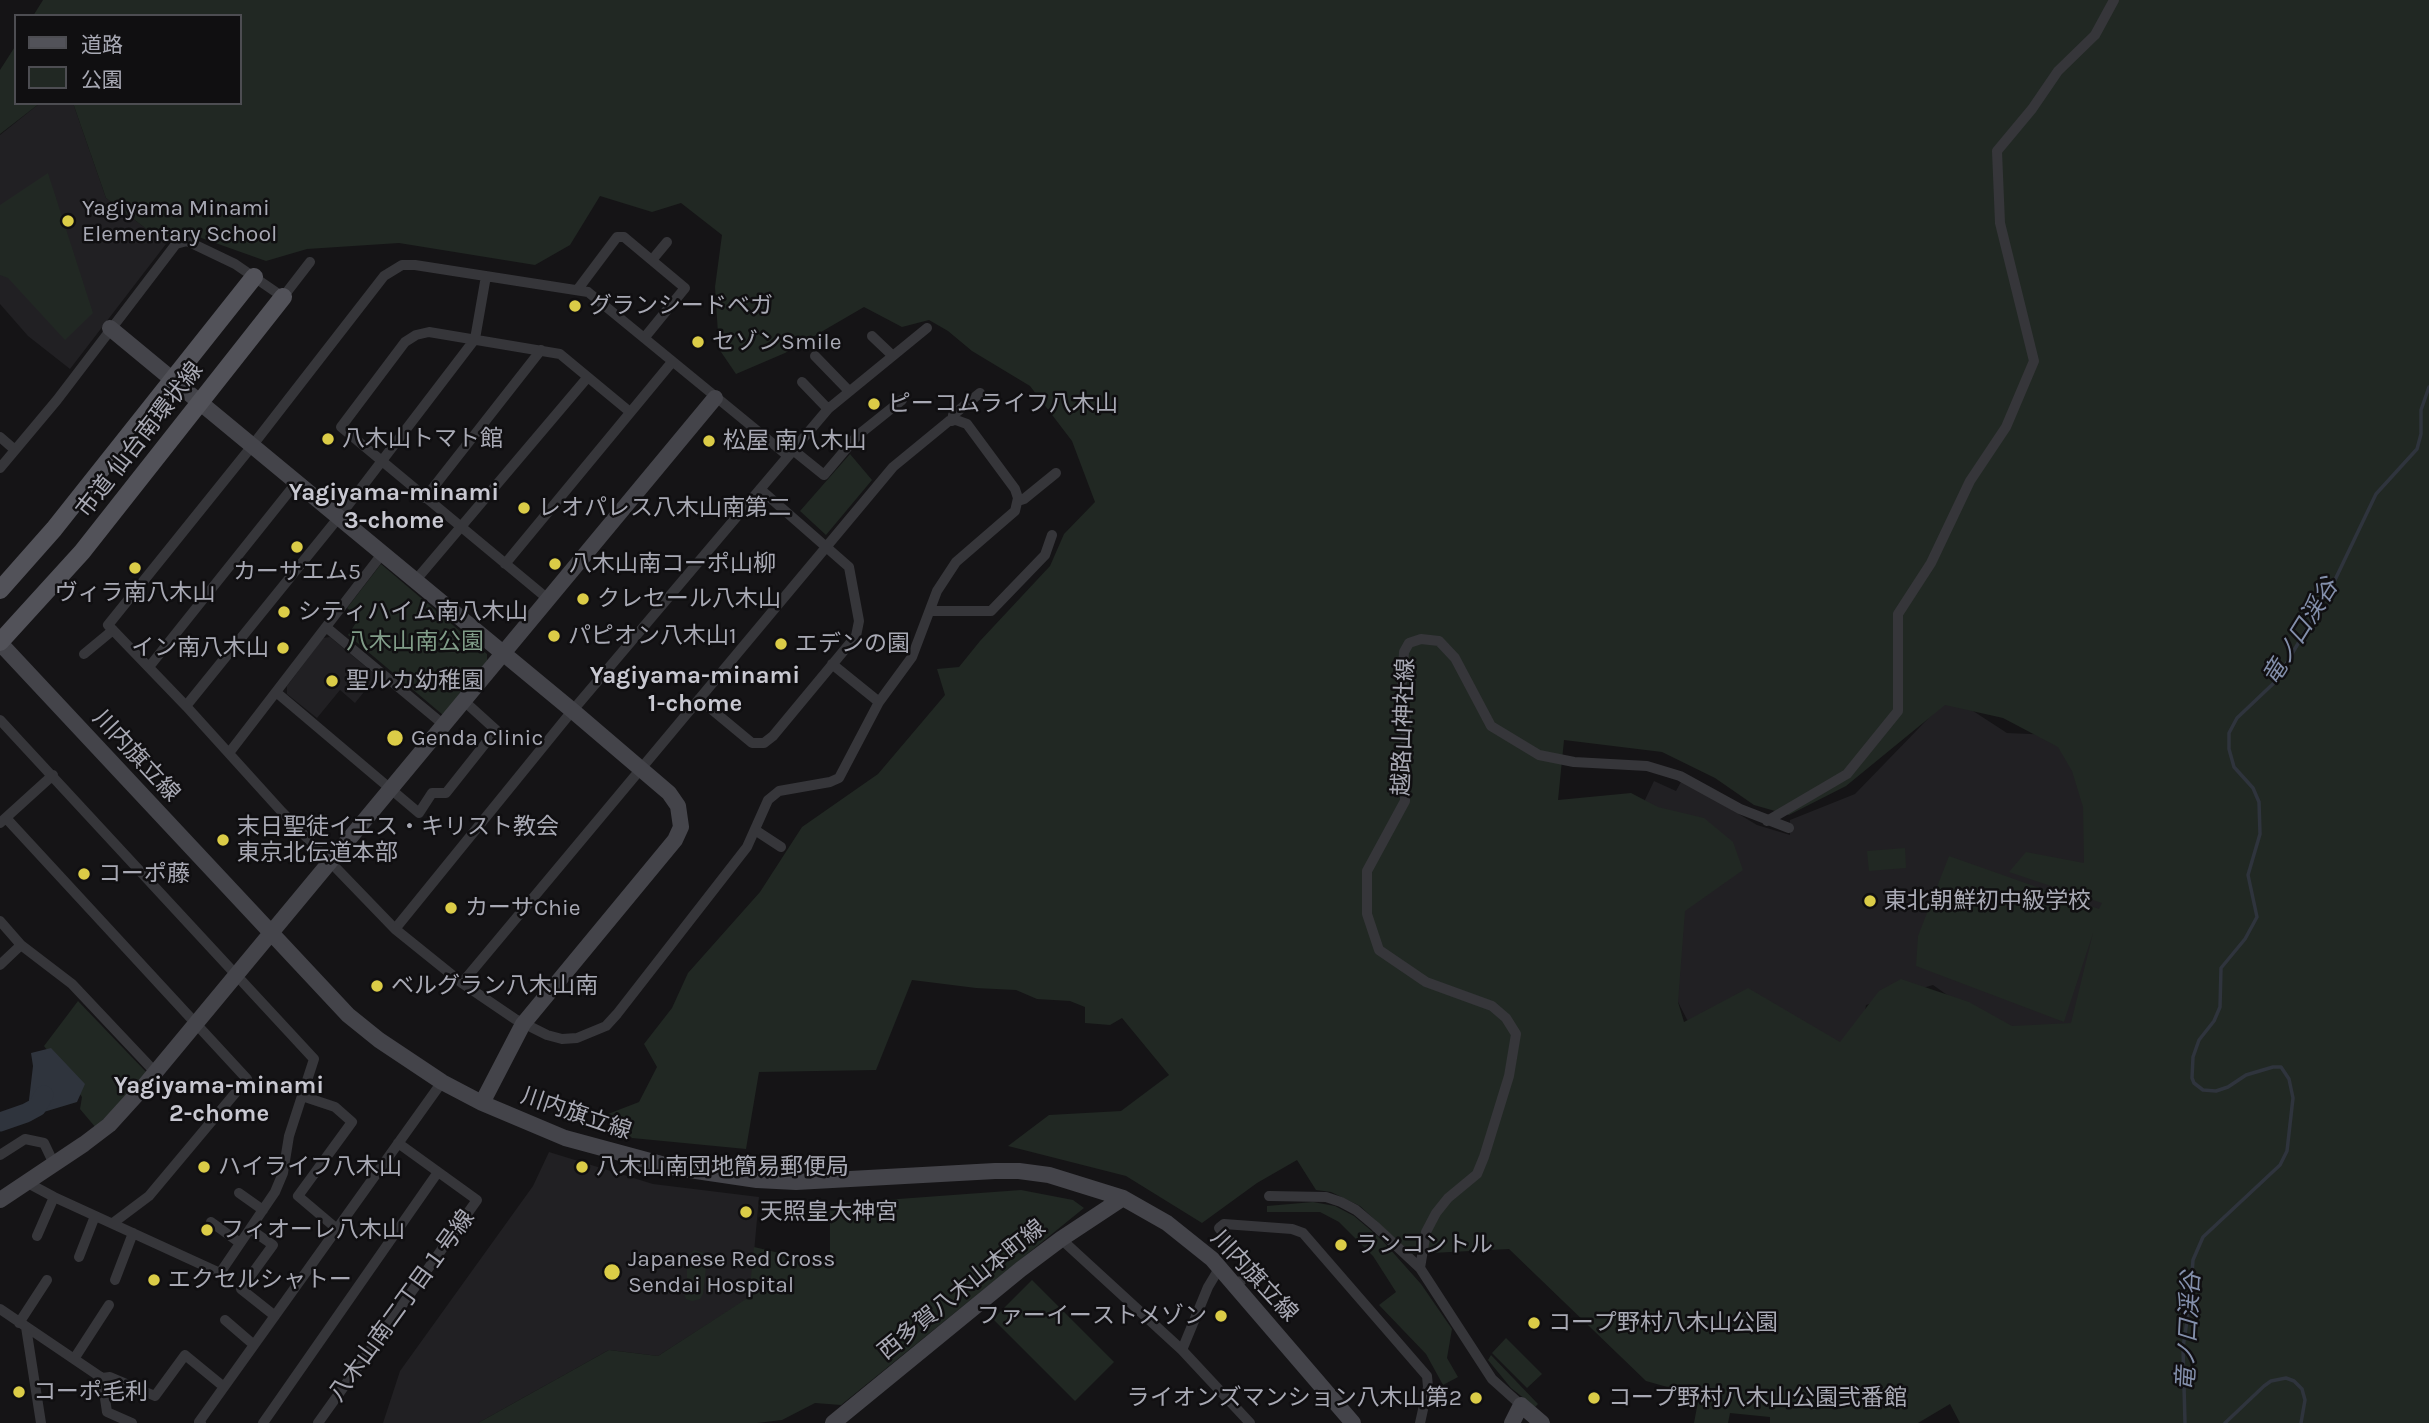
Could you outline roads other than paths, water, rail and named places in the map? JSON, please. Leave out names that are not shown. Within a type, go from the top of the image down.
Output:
[{"type":"main road","name":"市道 仙台南環状線","points":[[0,590],[54,529],[254,277]]},
{"type":"main road","name":"市道 仙台南環状線","points":[[0,643],[82,552],[283,297]]},
{"type":"street","points":[[1768,821],[1847,774],[1898,711],[1898,614],[1931,563],[1970,481],[2006,427],[2034,361],[2000,223],[1997,152],[2058,71],[2095,35],[2114,0]]},
{"type":"street","points":[[578,289],[617,237],[624,237],[685,288],[645,337]]},
{"type":"street","points":[[0,468],[57,400],[176,244],[187,241],[234,264],[283,297]]},
{"type":"street","points":[[652,260],[667,242]]},
{"type":"street","name":"市道 仙台南環状線","points":[[283,297],[310,262]]},
{"type":"street","points":[[462,983],[892,467],[951,421],[967,424],[1015,489],[1015,511],[956,562],[937,592],[912,657],[879,702],[839,778],[779,792],[768,800],[747,847],[606,1026],[577,1038],[562,1039],[523,1024],[462,983],[395,929],[108,625],[384,276],[402,265],[588,292],[715,398],[824,475],[857,436],[902,400]]},
{"type":"street","points":[[186,706],[339,517],[475,339],[486,276]]},
{"type":"street","points":[[110,328],[573,711],[669,793],[678,806],[681,827],[675,840],[523,1024],[482,1103]]},
{"type":"street","points":[[395,929],[573,711],[828,409],[927,328]]},
{"type":"street","points":[[548,599],[341,427],[405,342],[416,335],[429,332],[560,354],[630,412]]},
{"type":"street","points":[[872,337],[892,355]]},
{"type":"street","points":[[425,498],[541,350]]},
{"type":"street","points":[[815,356],[848,390]]},
{"type":"street","points":[[505,564],[672,362]]},
{"type":"street","points":[[415,581],[587,377]]},
{"type":"street","points":[[802,382],[828,409]]},
{"type":"street","points":[[951,421],[953,415],[980,393]]},
{"type":"street","points":[[0,1200],[109,1125],[156,1073],[270,932],[715,398]]},
{"type":"street","points":[[0,437],[15,450]]},
{"type":"street","points":[[1017,501],[1024,499],[1056,473]]},
{"type":"street","points":[[149,667],[296,483]]},
{"type":"street","points":[[699,699],[752,743],[764,743],[773,736],[856,636],[859,621],[849,567],[760,489]]},
{"type":"street","points":[[930,611],[991,611],[1045,555],[1052,535]]},
{"type":"street","points":[[229,753],[382,554]]},
{"type":"street","points":[[326,627],[444,725]]},
{"type":"street","points":[[84,654],[113,630]]},
{"type":"street","name":"越路山神社線","points":[[1420,1268],[1426,1232],[1436,1213],[1448,1198],[1477,1174],[1481,1166],[1509,1076],[1516,1034],[1506,1018],[1492,1006],[1426,982],[1379,950],[1367,914],[1367,871],[1405,801],[1406,721],[1402,685],[1404,652],[1409,643],[1421,639],[1439,641],[1455,658],[1491,726],[1539,755],[1574,762],[1647,766],[1680,776],[1740,809],[1789,828]]},
{"type":"street","name":"川内旗立線","points":[[0,643],[348,1015],[379,1040],[442,1082],[482,1103],[576,1142],[633,1158],[718,1175],[796,1182],[1019,1171],[1049,1175],[1123,1198],[1167,1223],[1220,1268],[1353,1423]]},
{"type":"street","points":[[832,664],[879,702]]},
{"type":"street","points":[[276,692],[419,813],[432,793],[446,793],[496,730],[464,701]]},
{"type":"street","points":[[0,720],[314,1059],[289,1136],[283,1173],[275,1192],[220,1273],[26,1182]]},
{"type":"street","points":[[53,775],[3,821],[197,1022],[247,1079],[149,1196],[113,1223]]},
{"type":"street","points":[[755,830],[781,847]]},
{"type":"street","points":[[0,921],[21,945],[72,984],[156,1073]]},
{"type":"street","points":[[0,965],[21,945]]},
{"type":"street","points":[[201,1423],[199,1422],[442,1082]]},
{"type":"street","points":[[302,1096],[335,1107],[352,1122],[298,1196],[337,1229]]},
{"type":"street","points":[[0,1155],[25,1139],[44,1143],[54,1164]]},
{"type":"street","name":"八木山南二丁目１号線","points":[[318,1423],[477,1200],[398,1143]]},
{"type":"street","points":[[263,1423],[438,1172]]},
{"type":"street","points":[[239,1193],[263,1210]]},
{"type":"street","points":[[1269,1196],[1326,1197],[1356,1210],[1420,1268],[1492,1379],[1542,1423]]},
{"type":"street","points":[[37,1236],[54,1197]]},
{"type":"street","name":"西多賀八木山本町線","points":[[838,1421],[1021,1269],[1123,1198]]},
{"type":"street","points":[[79,1257],[95,1216]]},
{"type":"street","points":[[211,1222],[240,1243]]},
{"type":"street","points":[[1237,1285],[1253,1269],[1219,1228],[1224,1224],[1292,1229],[1303,1233],[1427,1376],[1428,1387],[1420,1423]]},
{"type":"street","points":[[250,1229],[273,1245],[241,1289],[275,1315]]},
{"type":"street","points":[[114,1280],[133,1233]]},
{"type":"street","points":[[1061,1239],[1182,1350],[1250,1423]]},
{"type":"street","points":[[1182,1350],[1220,1268]]},
{"type":"street","points":[[41,1423],[22,1325],[47,1280]]},
{"type":"street","points":[[75,1359],[109,1305]]},
{"type":"street","points":[[0,1309],[103,1378],[110,1377],[155,1396],[184,1355],[225,1387]]},
{"type":"street","points":[[225,1320],[254,1345]]},
{"type":"street","points":[[103,1378],[108,1417],[132,1423]]},
{"type":"street","points":[[1511,1423],[1521,1405]]},
{"type":"waterway","name":"竜ノ口渓谷","points":[[2185,1423],[2183,1348],[2193,1260],[2203,1237],[2280,1165],[2287,1151],[2293,1098],[2289,1079],[2281,1067],[2246,1075],[2228,1087],[2216,1091],[2203,1090],[2192,1078],[2193,1057],[2199,1040],[2214,1021],[2220,1007],[2221,968],[2245,939],[2257,917],[2248,875],[2260,834],[2259,802],[2253,788],[2234,767],[2229,749],[2229,733],[2237,718],[2276,681],[2333,584],[2376,494],[2417,449],[2421,434],[2421,410],[2429,387]]},
{"type":"waterway","points":[[0,1122],[37,1107],[44,1095]]},
{"type":"waterway","name":"竜ノ口渓谷","points":[[2225,1423],[2264,1386],[2271,1381],[2286,1378],[2302,1389],[2305,1400],[2301,1423]]},
{"type":"place","name":"Yagiyama Minami Elementary School","points":[[68,221]]},
{"type":"place","name":"グランシードベガ","points":[[575,306]]},
{"type":"place","name":"セゾンSmile","points":[[698,342]]},
{"type":"place","name":"ピーコムライフ八木山","points":[[874,404]]},
{"type":"place","name":"八木山トマト館","points":[[328,439]]},
{"type":"place","name":"松屋 南八木山","points":[[709,441]]},
{"type":"place","name":"レオパレス八木山南第二","points":[[524,508]]},
{"type":"place","name":"カーサエム5","points":[[297,547]]},
{"type":"place","name":"八木山南コーポ山柳","points":[[555,564]]},
{"type":"place","name":"ヴィラ南八木山","points":[[135,568]]},
{"type":"place","name":"クレセール八木山","points":[[583,599]]},
{"type":"place","name":"シティハイム南八木山","points":[[284,612]]},
{"type":"place","name":"パピオン八木山1","points":[[554,636]]},
{"type":"place","name":"エデンの園","points":[[781,644]]},
{"type":"place","name":"イン南八木山","points":[[283,648]]},
{"type":"place","name":"聖ルカ幼稚園","points":[[332,681]]},
{"type":"place","name":"Genda Clinic","points":[[395,738]]},
{"type":"place","name":"末日聖徒イエス・キリスト教会 東京北伝道本部","points":[[223,840]]},
{"type":"place","name":"コーポ藤","points":[[84,874]]},
{"type":"place","name":"東北朝鮮初中級学校","points":[[1870,901]]},
{"type":"place","name":"カーサChie","points":[[451,908]]},
{"type":"place","name":"ベルグラン八木山南","points":[[377,986]]},
{"type":"place","name":"ハイライフ八木山","points":[[204,1167]]},
{"type":"place","name":"八木山南団地簡易郵便局","points":[[582,1167]]},
{"type":"place","name":"天照皇大神宮","points":[[746,1212]]},
{"type":"place","name":"フィオーレ八木山","points":[[207,1230]]},
{"type":"place","name":"ランコントル","points":[[1341,1245]]},
{"type":"place","name":"Japanese Red Cross Sendai Hospital","points":[[612,1272]]},
{"type":"place","name":"エクセルシャトー","points":[[154,1280]]},
{"type":"place","name":"ファーイーストメゾン","points":[[1221,1316]]},
{"type":"place","name":"コープ野村八木山公園","points":[[1534,1323]]},
{"type":"place","name":"コーポ毛利","points":[[19,1392]]},
{"type":"place","name":"ライオンズマンション八木山第2","points":[[1476,1398]]},
{"type":"place","name":"コープ野村八木山公園弐番館","points":[[1594,1398]]},
{"type":"district","name":"Yagiyama-minami 3-chome","points":[[394,507]]},
{"type":"district","name":"Yagiyama-minami 1-chome","points":[[695,690]]},
{"type":"district","name":"Yagiyama-minami 2-chome","points":[[219,1100]]},
{"type":"park label","name":"八木山南公園","points":[[415,642]]}]
